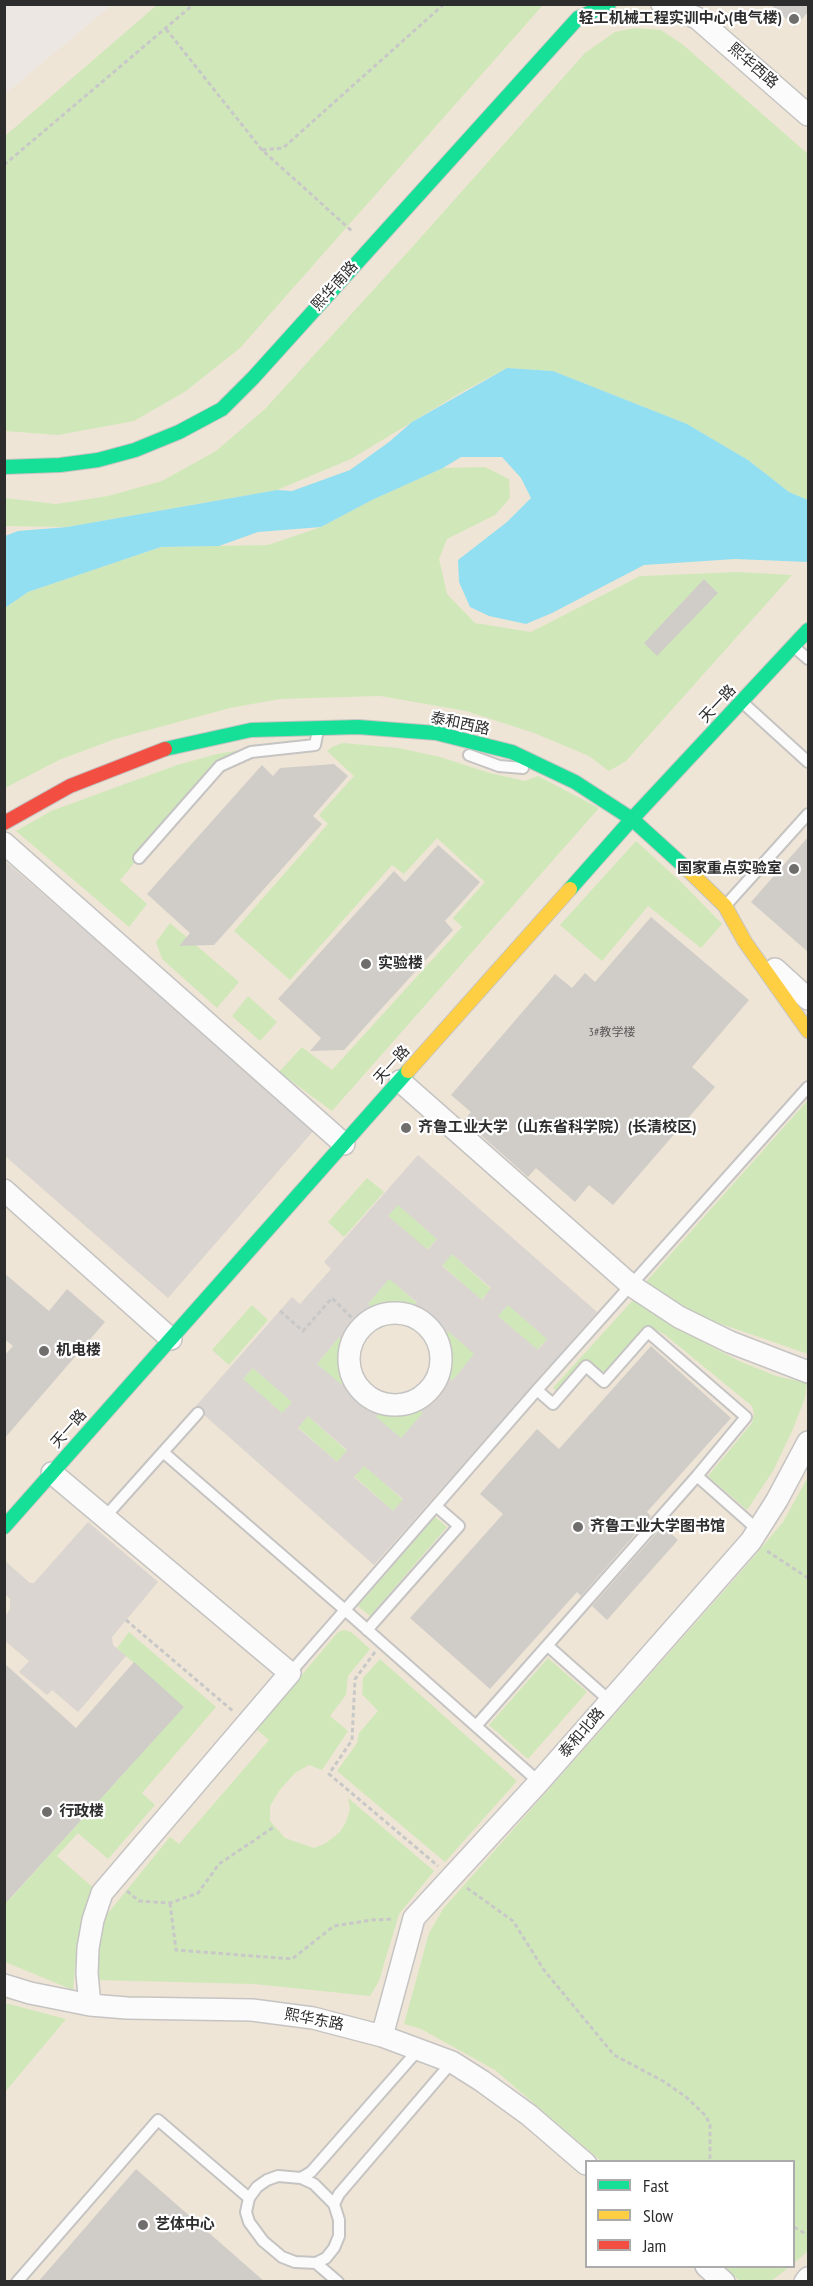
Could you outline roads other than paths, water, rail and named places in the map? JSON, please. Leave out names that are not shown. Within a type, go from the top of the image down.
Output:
[{"type":"street","name":"熙华南路","points":[[4,467],[60,465],[98,460],[135,450],[179,432],[222,409],[579,18],[609,4]]},
{"type":"street","name":"熙华西路","points":[[672,6],[697,18],[808,115]]},
{"type":"street","name":"天一路","points":[[4,1527],[632,819],[808,630]]},
{"type":"street","name":"泰和西路","points":[[4,823],[70,786],[159,750],[251,730],[358,727],[436,733],[512,752],[575,782],[632,819],[664,846],[725,906],[746,942],[808,1031]]},
{"type":"street","points":[[4,843],[344,1144]]},
{"type":"street","points":[[746,942],[808,999]]},
{"type":"street","points":[[400,1081],[632,1286],[689,1322],[730,1342],[808,1372]]},
{"type":"street","points":[[4,1190],[171,1339]]},
{"type":"street","points":[[394,1313],[415,1316],[427,1324],[436,1336],[441,1349],[442,1364],[438,1378],[430,1390],[418,1399],[405,1404],[390,1405],[376,1401],[364,1393],[355,1382],[350,1368],[349,1353],[353,1340],[361,1327],[373,1318],[394,1313]]},
{"type":"street","name":"泰和北路","points":[[382,2036],[414,1918],[539,1782],[755,1536],[808,1442]]},
{"type":"street","points":[[52,1473],[290,1673],[102,1893],[93,1920],[88,1948],[87,1974],[90,2004]]},
{"type":"street","name":"熙华东路","points":[[4,1985],[30,1993],[90,2004],[128,2008],[252,2010],[313,2018],[382,2036],[452,2062],[529,2115],[585,2163]]},
{"type":"street","points":[[708,2268],[724,2282]]},
{"type":"street","points":[[805,2282],[808,2278]]},
{"type":"lane","points":[[794,647],[808,659]]},
{"type":"lane","points":[[742,702],[808,762]]},
{"type":"lane","points":[[139,858],[220,766],[251,752],[315,745],[317,735]]},
{"type":"lane","points":[[201,753],[222,747],[317,735],[371,737],[419,743]]},
{"type":"lane","points":[[462,752],[499,766],[520,769],[541,766]]},
{"type":"lane","points":[[106,771],[127,775],[138,772]]},
{"type":"lane","points":[[725,906],[808,814]]},
{"type":"lane","points":[[290,1673],[537,1390],[808,1087]]},
{"type":"lane","points":[[476,1726],[697,1476],[746,1417],[648,1332],[604,1382],[586,1366],[553,1404],[537,1390]]},
{"type":"lane","points":[[105,1517],[198,1413]]},
{"type":"lane","points":[[163,1452],[539,1782]]},
{"type":"lane","points":[[697,1476],[755,1536]]},
{"type":"lane","points":[[367,1630],[459,1526],[436,1506]]},
{"type":"lane","points":[[548,1646],[610,1701]]},
{"type":"lane","points":[[301,2178],[311,2172],[419,2049]]},
{"type":"lane","points":[[334,2205],[339,2194],[452,2062]]},
{"type":"lane","points":[[17,2282],[158,2120],[249,2198]]},
{"type":"lane","points":[[278,2176],[301,2178],[315,2184],[334,2205],[339,2220],[339,2236],[334,2248],[326,2258],[316,2263],[295,2262],[282,2257],[263,2241],[249,2222],[246,2212],[249,2198],[257,2187],[267,2180],[278,2176]]},
{"type":"lane","points":[[316,2263],[338,2282]]},
{"type":"water","points":[[507,368],[553,371],[687,424],[748,460],[789,492],[808,500],[808,562],[735,559],[644,565],[526,624],[489,616],[470,607],[459,582],[458,560],[507,522],[531,498],[521,478],[502,457],[461,457],[321,527],[258,532],[219,546],[161,547],[28,592],[5,608],[5,536],[18,531],[67,527],[277,490],[292,491],[350,470],[412,422]]},
{"type":"place","name":"轻工机械工程实训中心(电气楼)","points":[[794,19]]},
{"type":"place","name":"国家重点实验室","points":[[794,869]]},
{"type":"place","name":"实验楼","points":[[366,964]]},
{"type":"place","name":"齐鲁工业大学（山东省科学院）(长清校区)","points":[[406,1128]]},
{"type":"place","name":"机电楼","points":[[44,1351]]},
{"type":"place","name":"齐鲁工业大学图书馆","points":[[578,1527]]},
{"type":"place","name":"行政楼","points":[[47,1812]]},
{"type":"place","name":"艺体中心","points":[[143,2225]]}]
